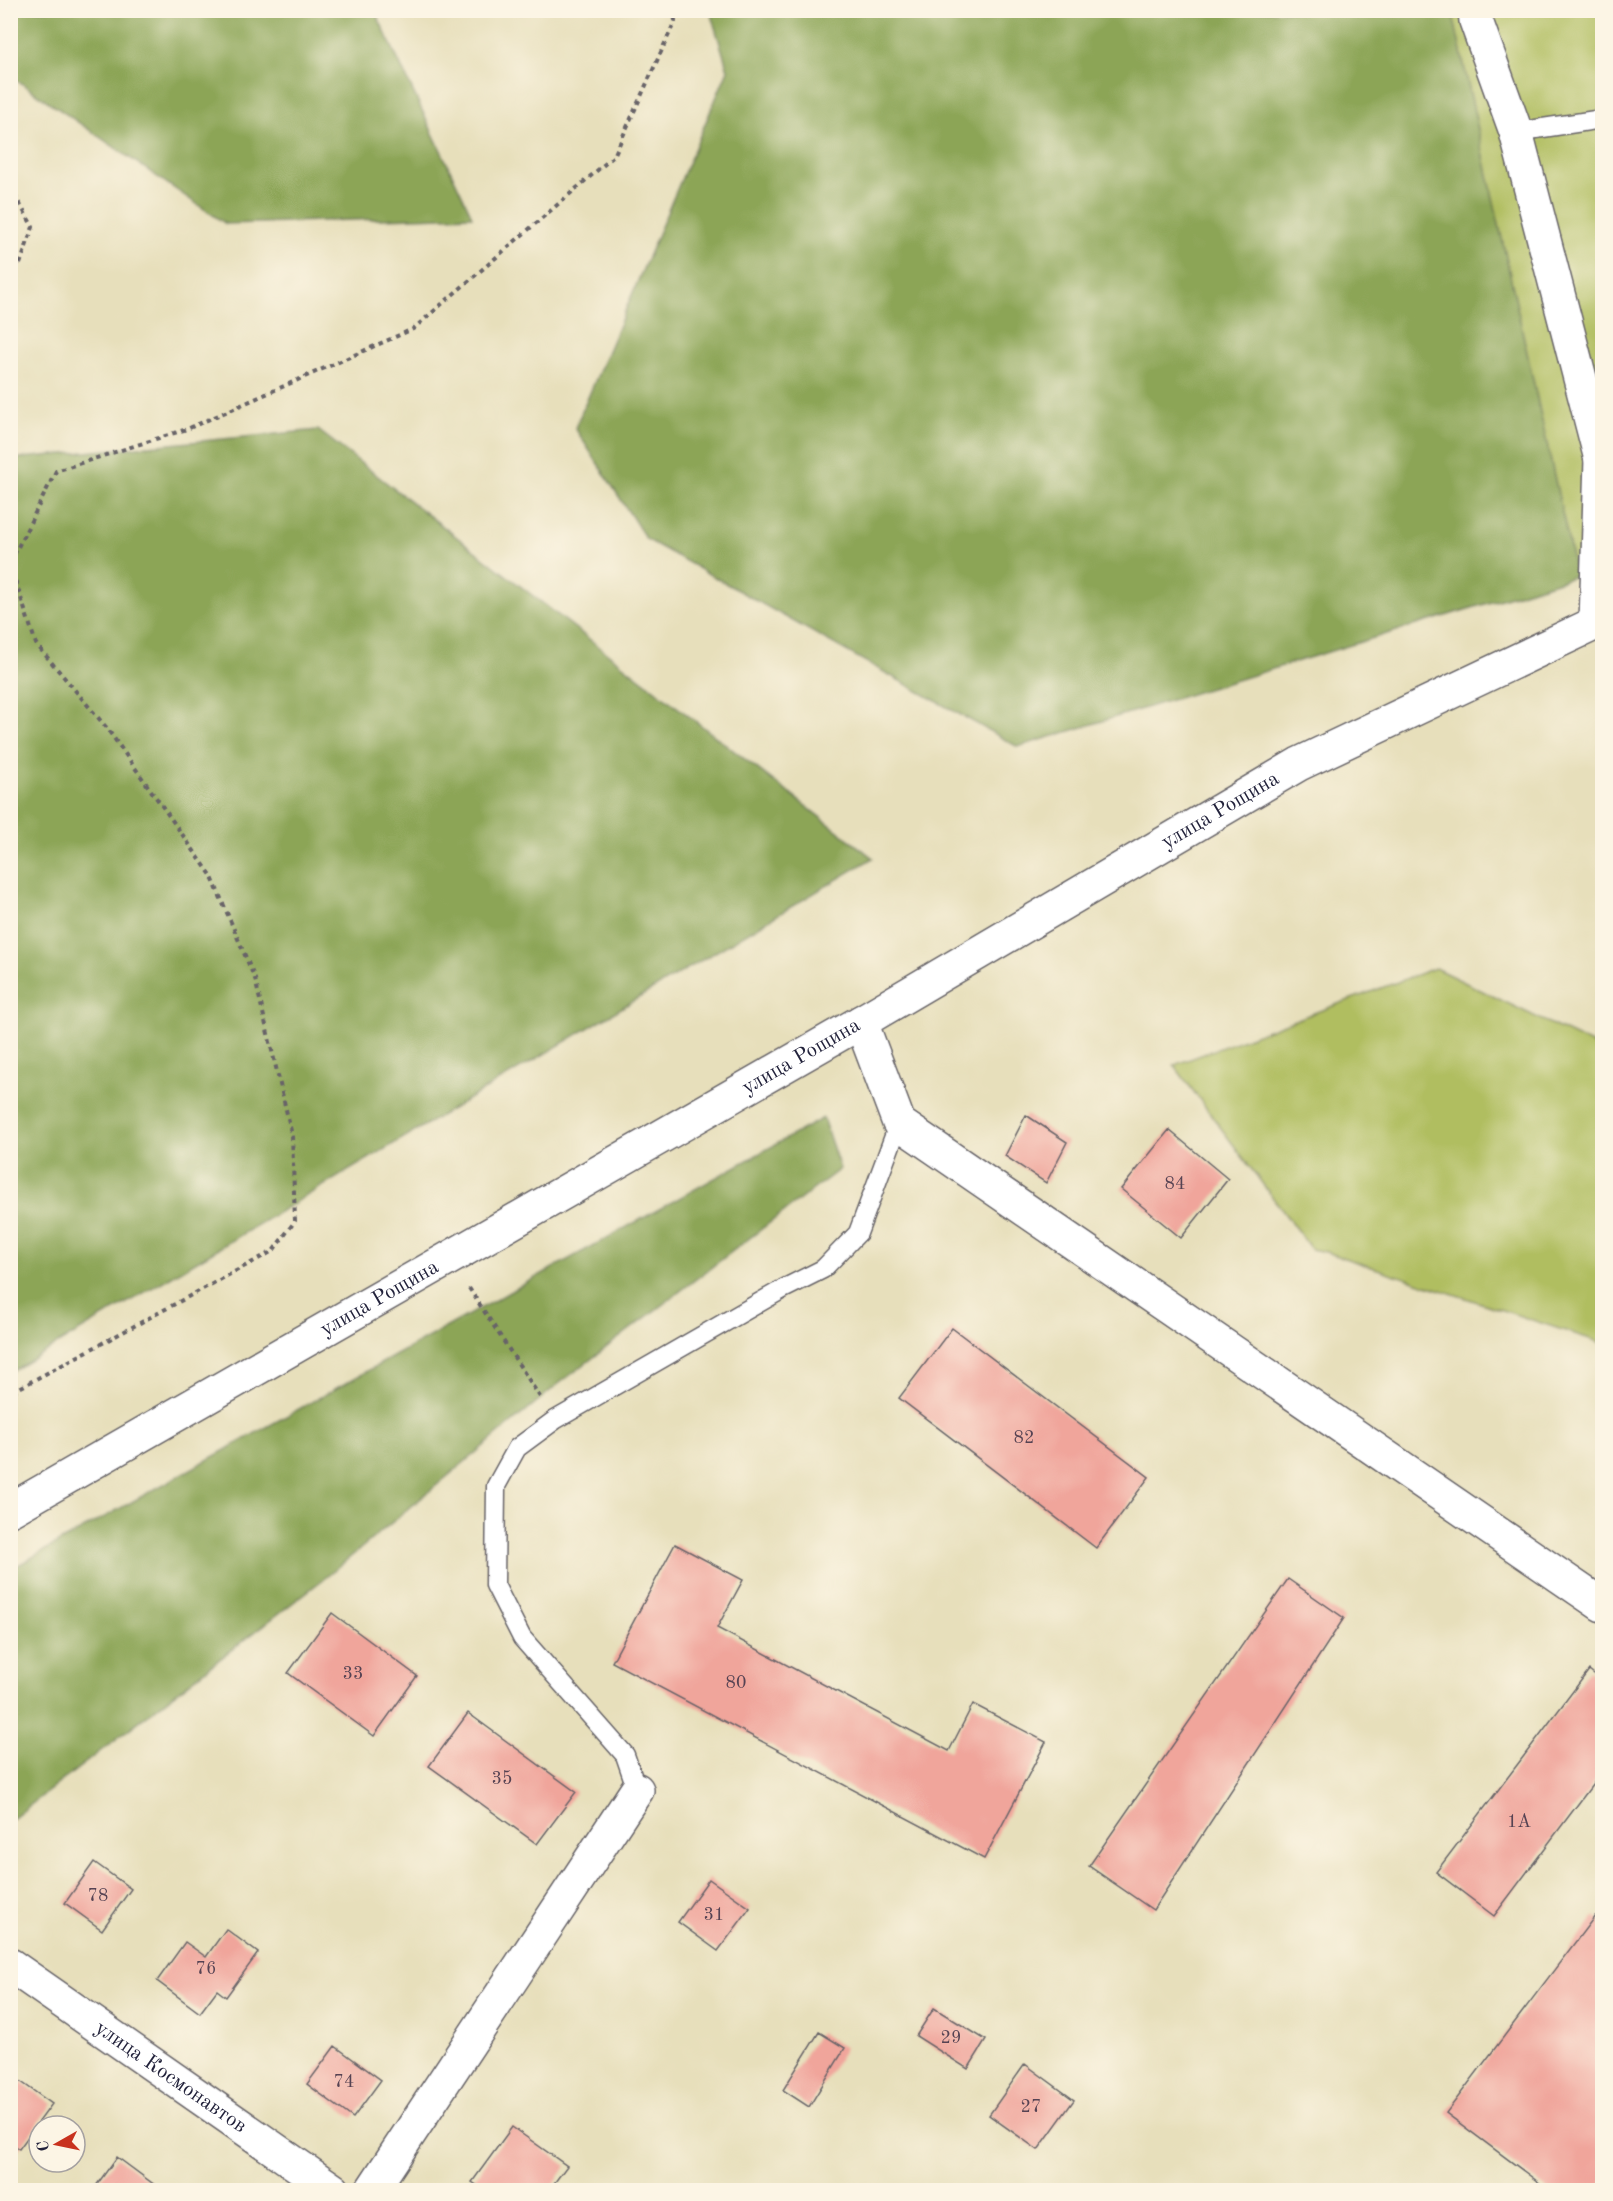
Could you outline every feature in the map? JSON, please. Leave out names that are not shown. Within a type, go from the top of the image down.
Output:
[{"type":"street","points":[[1475,10],[1476,21],[1516,132],[1601,459],[1599,622]]},
{"type":"street","name":"улица Рощина","points":[[10,1510],[861,1022],[1299,764],[1599,622]]},
{"type":"street","points":[[861,1022],[899,1123],[1602,1605]]},
{"type":"street","points":[[372,2190],[638,1790]]},
{"type":"street","name":"улица Космонавтов","points":[[10,1965],[333,2190]]},
{"type":"lane","points":[[1516,132],[1602,119]]},
{"type":"lane","points":[[638,1790],[625,1755],[522,1638],[495,1586],[496,1486],[517,1448],[555,1420],[783,1289],[824,1269],[858,1233],[899,1123]]},
{"type":"path","points":[[10,1393],[273,1251],[295,1221],[292,1135],[255,980],[211,874],[106,727],[36,644],[10,564],[56,471],[187,429],[413,329],[614,156],[675,21],[674,10]]},
{"type":"path","points":[[10,187],[33,227],[19,267],[10,269]]},
{"type":"path","points":[[450,1258],[555,1420]]},
{"type":"green space","points":[[11,10],[375,11],[472,216],[226,224],[11,76]]},
{"type":"green space","points":[[710,11],[1452,11],[1576,576],[1018,747],[646,539],[575,428],[728,70]]},
{"type":"green space","points":[[1452,11],[1602,11],[1602,572],[1576,576]]},
{"type":"green space","points":[[318,430],[873,858],[11,1372],[11,459]]},
{"type":"green space","points":[[1435,968],[1602,1049],[1602,1343],[1311,1249],[1174,1065]]},
{"type":"green space","points":[[823,1118],[840,1169],[556,1386],[330,1574],[11,1820],[11,1569]]},
{"type":"building","points":[[1026,1115],[1067,1142],[1046,1183],[1005,1156]]},
{"type":"building","points":[[1169,1130],[1228,1179],[1181,1238],[1121,1189]]},
{"type":"building","points":[[952,1328],[1149,1477],[1096,1548],[899,1398]]},
{"type":"building","points":[[675,1544],[743,1580],[717,1628],[949,1751],[973,1704],[1046,1742],[984,1859],[612,1662]]},
{"type":"building","points":[[1288,1579],[1344,1618],[1153,1910],[1089,1866]]},
{"type":"building","points":[[332,1613],[417,1676],[374,1736],[288,1673]]},
{"type":"building","points":[[1589,1670],[1602,1680],[1602,1772],[1494,1916],[1436,1872]]},
{"type":"building","points":[[468,1713],[576,1792],[537,1844],[429,1766]]},
{"type":"building","points":[[94,1862],[131,1889],[102,1930],[65,1903]]},
{"type":"building","points":[[709,1879],[750,1908],[718,1951],[678,1922]]},
{"type":"building","points":[[1595,1916],[1602,1922],[1602,2190],[1549,2190],[1446,2113]]},
{"type":"building","points":[[226,1929],[258,1953],[226,1997],[217,1990],[200,2013],[157,1981],[185,1942],[206,1957]]},
{"type":"building","points":[[934,2008],[986,2040],[968,2069],[916,2036]]},
{"type":"building","points":[[819,2032],[845,2048],[809,2107],[783,2090]]},
{"type":"building","points":[[335,2046],[381,2080],[353,2118],[307,2084]]},
{"type":"building","points":[[1025,2064],[1074,2100],[1038,2150],[989,2115]]},
{"type":"building","points":[[10,2074],[52,2104],[45,2114],[27,2114],[27,2138],[19,2149],[10,2143]]},
{"type":"building","points":[[512,2127],[567,2166],[549,2190],[484,2190],[472,2182]]},
{"type":"building","points":[[117,2157],[156,2186],[153,2190],[93,2190]]}]
